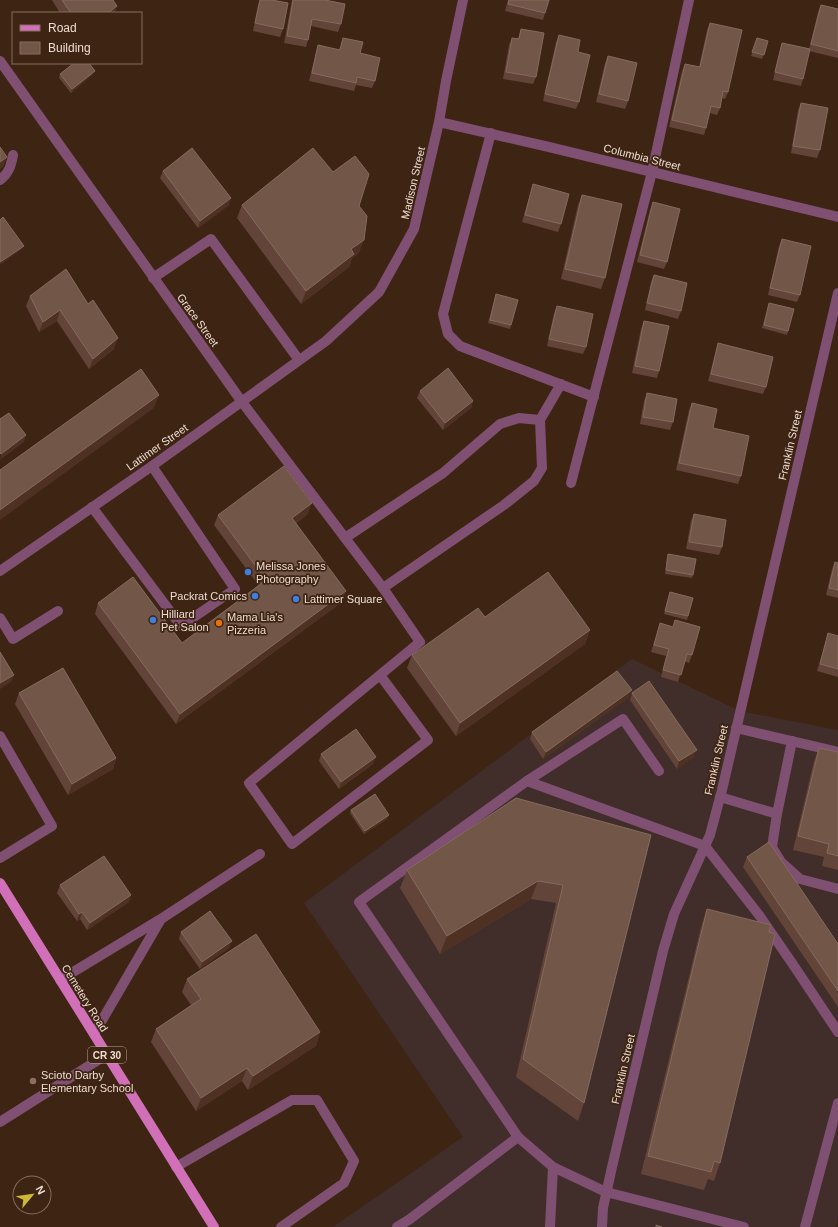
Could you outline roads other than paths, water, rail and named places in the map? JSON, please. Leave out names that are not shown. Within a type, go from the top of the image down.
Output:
[{"type":"main road","name":"Cemetery Road","points":[[0,883],[214,1227]]},
{"type":"street","name":"Madison Street","points":[[326,341],[379,292],[414,229],[439,122],[463,0]]},
{"type":"street","points":[[571,483],[652,172],[689,0]]},
{"type":"street","name":"Grace Street","points":[[0,61],[242,402],[383,588],[420,642],[380,675]]},
{"type":"street","name":"Columbia Street","points":[[439,122],[491,133],[838,217]]},
{"type":"street","points":[[491,133],[443,314],[448,334],[460,346],[594,396]]},
{"type":"street","points":[[0,180],[6,175],[11,166],[13,155]]},
{"type":"street","points":[[153,278],[211,239],[299,360]]},
{"type":"street","name":"Franklin Street","points":[[602,1227],[606,1192],[667,936],[674,914],[710,835],[720,798],[838,293]]},
{"type":"street","name":"Lattimer Street","points":[[0,571],[152,466],[326,341]]},
{"type":"street","points":[[383,588],[504,505],[534,481],[542,468],[540,420],[561,384]]},
{"type":"street","points":[[345,538],[443,473],[500,424],[519,418],[540,420]]},
{"type":"street","points":[[92,507],[181,626],[187,622],[235,589],[152,466]]},
{"type":"street","points":[[0,618],[13,640],[58,611]]},
{"type":"street","points":[[380,675],[428,740],[292,844],[249,783],[380,675]]},
{"type":"street","points":[[659,771],[623,719],[527,781],[359,902],[518,1137],[553,1166],[606,1192],[744,1227]]},
{"type":"street","points":[[736,728],[838,752]]},
{"type":"street","points":[[0,736],[52,826],[0,858]]},
{"type":"street","points":[[792,741],[777,814],[772,847],[781,862],[800,879],[838,889]]},
{"type":"street","points":[[527,781],[705,846],[759,915],[838,1032]]},
{"type":"street","points":[[720,798],[777,814]]},
{"type":"street","points":[[60,980],[161,919],[260,854]]},
{"type":"street","points":[[94,1034],[161,919]]},
{"type":"street","points":[[0,1122],[106,1055]]},
{"type":"street","points":[[176,1168],[292,1100],[317,1100],[354,1161],[344,1183],[281,1227]]},
{"type":"street","points":[[805,1227],[838,1103]]},
{"type":"street","points":[[397,1227],[413,1223],[518,1137]]},
{"type":"street","points":[[550,1227],[553,1166]]},
{"type":"place","name":"Melissa Jones Photography","points":[[248,572]]},
{"type":"place","name":"Packrat Comics","points":[[255,596]]},
{"type":"place","name":"Lattimer Square","points":[[296,599]]},
{"type":"place","name":"Hilliard Pet Salon","points":[[153,620]]},
{"type":"place","name":"Mama Lia's Pizzeria","points":[[219,623]]},
{"type":"place","name":"Scioto Darby Elementary School","points":[[33,1081]]}]
